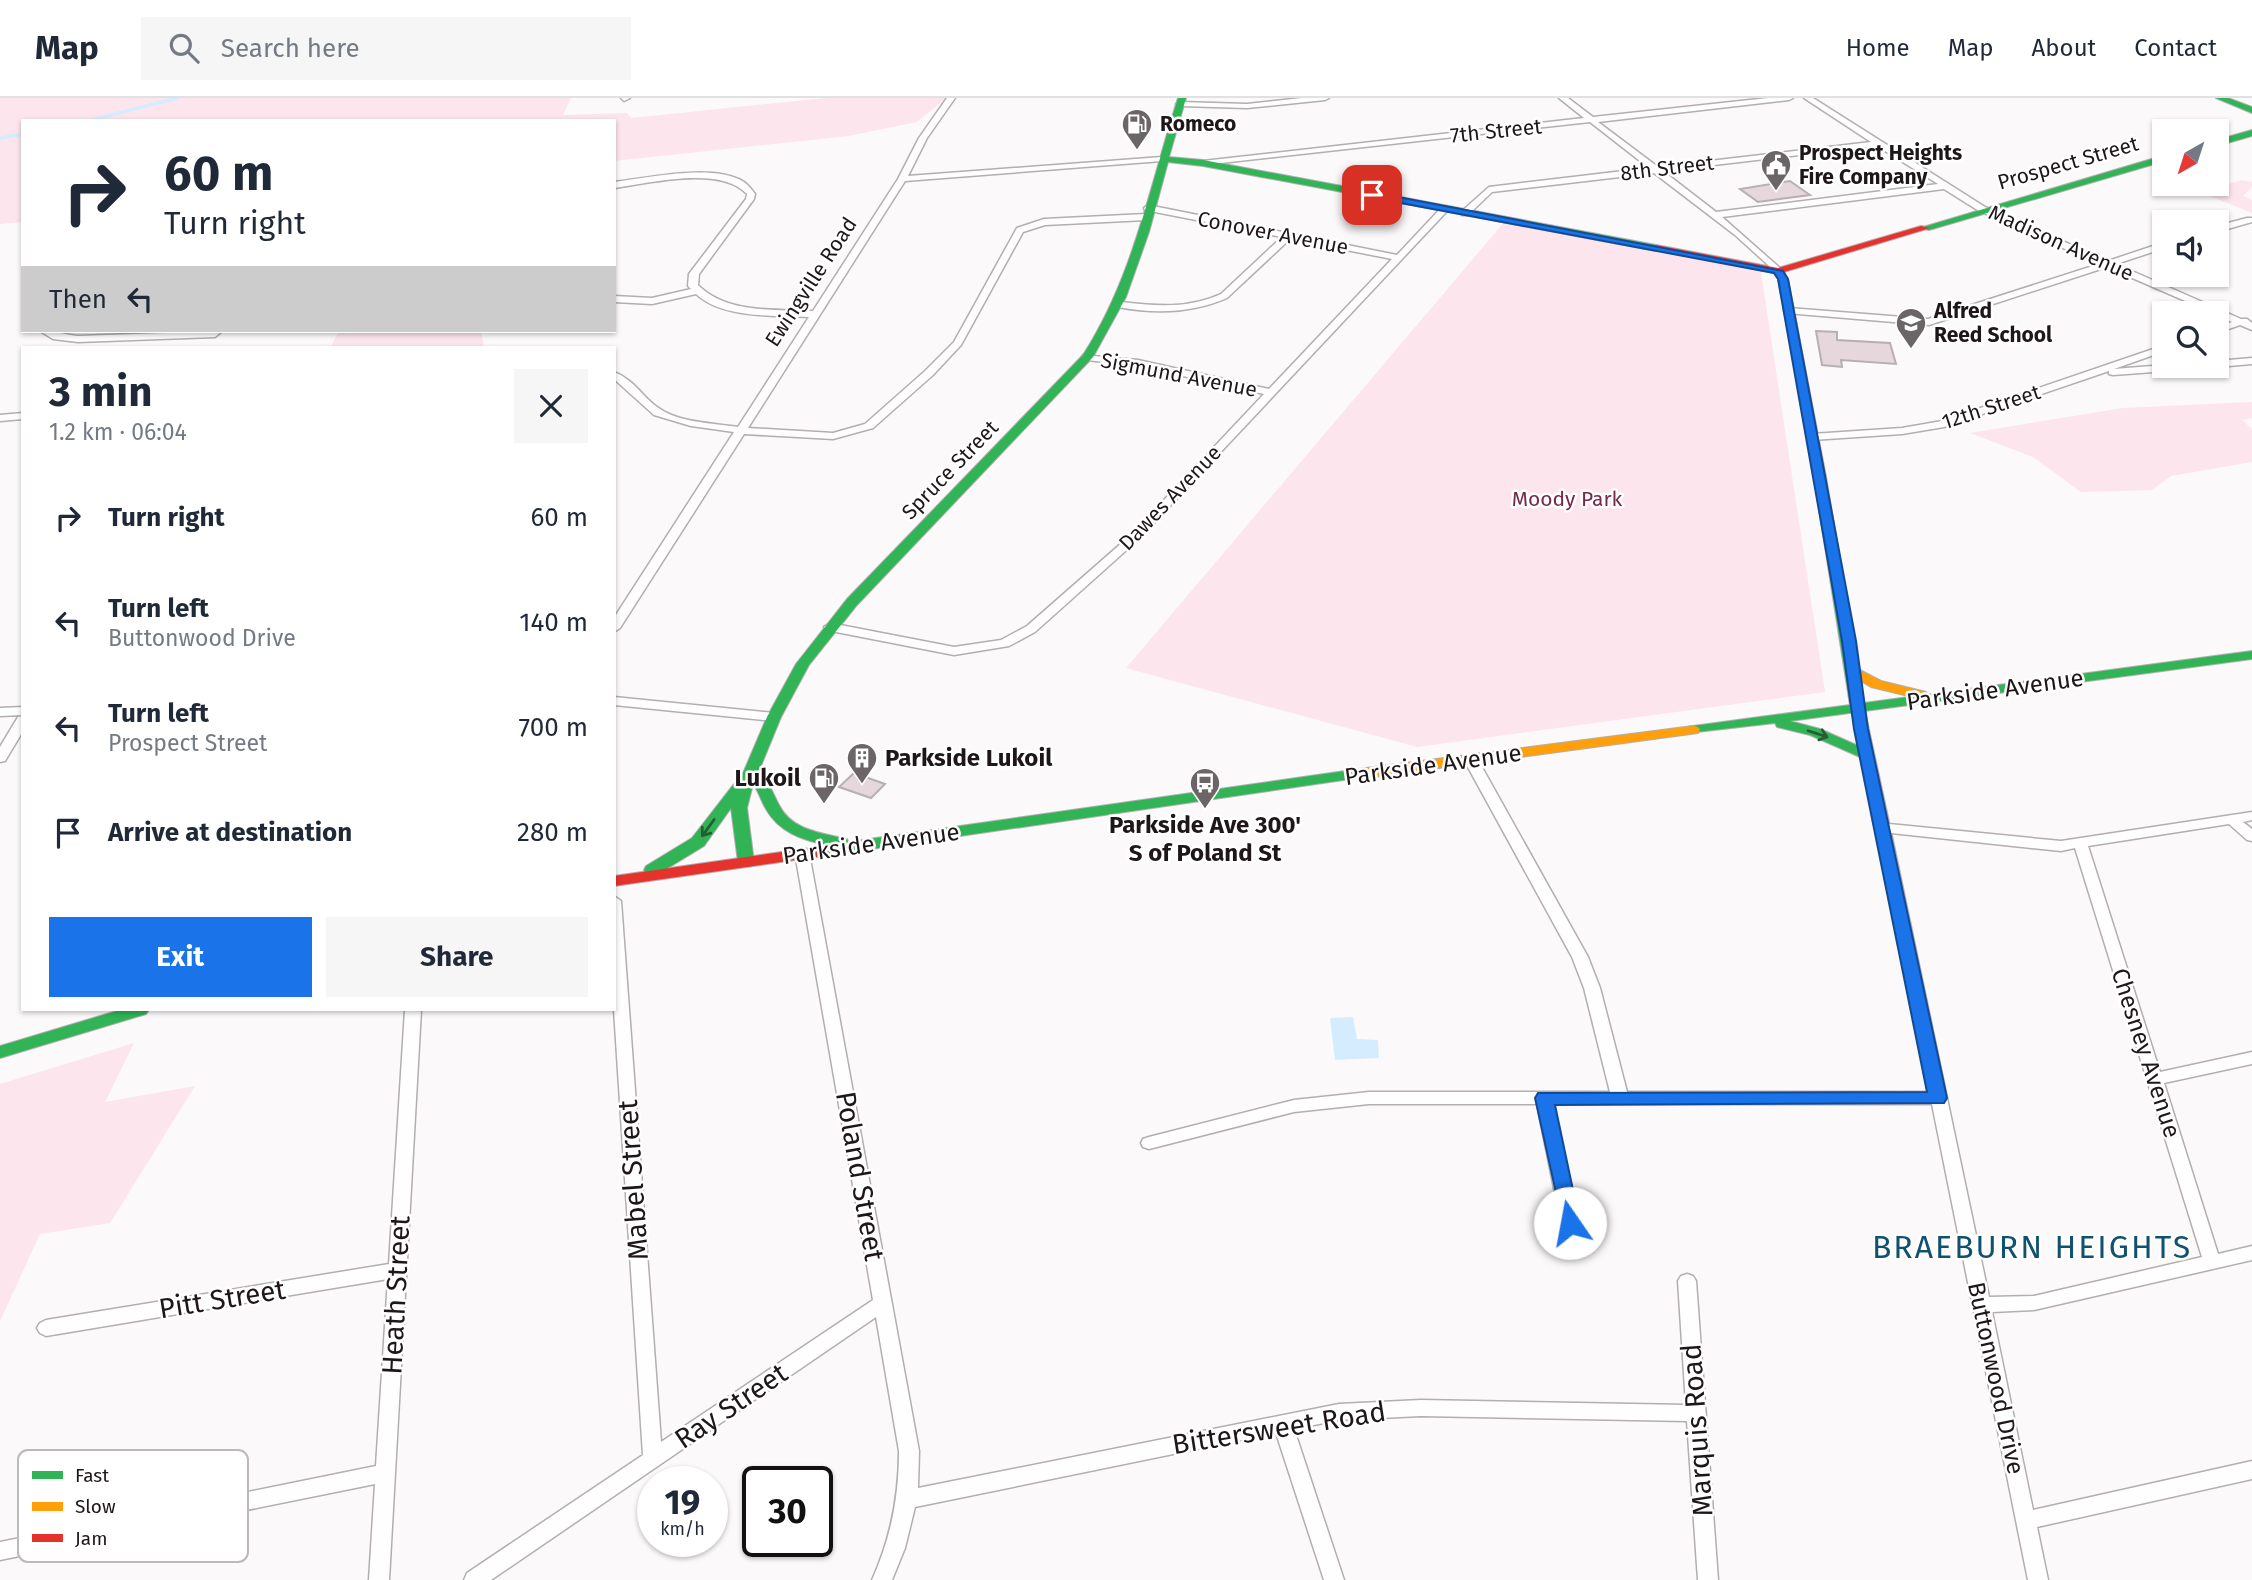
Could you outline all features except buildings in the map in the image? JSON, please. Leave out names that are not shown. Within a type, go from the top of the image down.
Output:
[{"type":"street","name":"Ewingville Road","points":[[616,625],[902,179],[923,138],[951,98]]},
{"type":"street","points":[[1180,101],[1247,107],[1325,98]]},
{"type":"street","points":[[1563,98],[1714,215],[1778,271]]},
{"type":"street","name":"7th Street","points":[[1203,163],[1789,98]]},
{"type":"street","name":"Madison Avenue","points":[[1808,98],[1982,209],[2104,263],[2247,320],[2252,327]]},
{"type":"street","points":[[2220,98],[2252,110]]},
{"type":"street","name":"Spruce Street","points":[[746,862],[739,808],[749,774],[774,717],[803,664],[830,628],[1087,357],[1102,338],[1121,305],[1180,101]]},
{"type":"street","points":[[2230,139],[2252,133]]},
{"type":"street","name":"8th Street","points":[[1465,213],[1489,190],[1879,143]]},
{"type":"street","points":[[902,179],[1162,159]]},
{"type":"street","name":"Prospect Street","points":[[1162,159],[1203,163],[1778,271],[1982,209],[2152,162]]},
{"type":"street","points":[[616,186],[712,176],[732,180],[750,190],[750,199],[694,274],[693,286],[709,300],[729,306],[815,314]]},
{"type":"street","points":[[1714,215],[1946,186]]},
{"type":"street","name":"Dawes Avenue","points":[[830,628],[936,650],[954,651],[989,647],[1020,636],[1136,536],[1445,209]]},
{"type":"street","name":"Conover Avenue","points":[[616,376],[631,385],[658,413],[690,423],[822,436],[848,434],[869,426],[929,373],[958,343],[1020,230],[1044,222],[1147,213],[1288,236],[1399,258]]},
{"type":"street","points":[[2229,226],[2250,220]]},
{"type":"street","points":[[1121,305],[1180,309],[1215,300],[1224,296],[1288,236]]},
{"type":"street","points":[[1789,311],[1929,322],[2152,249]]},
{"type":"street","name":"Buttonwood Drive","points":[[1778,271],[1783,279],[1789,311],[1867,755],[2038,1580]]},
{"type":"street","points":[[616,299],[652,301],[697,291]]},
{"type":"street","points":[[2229,326],[2247,320]]},
{"type":"street","points":[[49,333],[56,337],[78,339],[196,333]]},
{"type":"street","name":"12th Street","points":[[1812,437],[1923,429],[2152,353]]},
{"type":"street","name":"Sigmund Avenue","points":[[1087,357],[1138,363],[1271,393]]},
{"type":"street","points":[[2229,363],[2252,361]]},
{"type":"street","points":[[2090,374],[2152,369]]},
{"type":"street","points":[[0,418],[21,416]]},
{"type":"street","name":"Parkside Avenue","points":[[616,881],[1471,760],[2252,655]]},
{"type":"street","points":[[1852,670],[1876,684],[1902,692],[1939,698]]},
{"type":"street","points":[[616,701],[774,717]]},
{"type":"street","points":[[0,712],[21,711]]},
{"type":"street","points":[[1767,721],[1815,732],[1867,755]]},
{"type":"street","points":[[0,758],[21,723]]},
{"type":"street","points":[[1471,760],[1580,957],[1592,988],[1619,1098]]},
{"type":"street","points":[[638,876],[669,862],[702,837],[749,774],[761,778],[768,789],[774,813],[788,825],[806,835],[860,845]]},
{"type":"street","points":[[1882,828],[2061,846],[2252,816]]},
{"type":"street","points":[[2232,819],[2252,837]]},
{"type":"street","name":"Chesney Avenue","points":[[2080,843],[2212,1262]]},
{"type":"street","name":"Poland Street","points":[[802,853],[909,1451],[909,1499],[894,1553],[882,1580]]},
{"type":"street","name":"Mabel Street","points":[[616,930],[653,1459]]},
{"type":"street","points":[[0,1052],[137,1011]]},
{"type":"street","name":"Heath Street","points":[[379,1580],[413,1011]]},
{"type":"street","points":[[2154,1079],[2252,1058]]},
{"type":"street","points":[[1544,1098],[1570,1223]]},
{"type":"street","points":[[1149,1143],[1274,1111],[1331,1100],[1938,1098]]},
{"type":"street","points":[[1981,1305],[2034,1303],[2252,1253]]},
{"type":"street","name":"Pitt Street","points":[[46,1328],[398,1270]]},
{"type":"street","name":"Marquis Road","points":[[1687,1281],[1708,1580]]},
{"type":"street","name":"Ray Street","points":[[474,1580],[883,1303]]},
{"type":"street","name":"Bittersweet Road","points":[[909,1499],[1339,1412],[1391,1408],[1696,1413]]},
{"type":"street","points":[[1282,1422],[1334,1580]]},
{"type":"street","points":[[2026,1521],[2252,1470]]},
{"type":"street","points":[[248,1501],[386,1473]]},
{"type":"street","points":[[0,1551],[18,1547]]},
{"type":"green space","points":[[0,98],[571,98],[563,115],[627,113],[631,118],[826,98],[946,98],[917,122],[848,136],[616,161],[616,119],[21,119],[21,222],[0,224]]},
{"type":"green space","points":[[2242,180],[2252,182],[2252,187],[2243,196],[2252,200],[2252,213],[2210,196],[2230,196],[2230,183]]},
{"type":"green space","name":"Moody Park","points":[[1506,220],[1760,266],[1825,692],[1417,747],[1126,668]]},
{"type":"green space","points":[[338,333],[481,333],[484,346],[331,346]]},
{"type":"green space","points":[[2252,402],[2252,418],[2242,420],[2252,429],[2252,462],[2171,476],[2152,490],[2081,492],[2033,457],[1970,433],[2123,408]]},
{"type":"green space","points":[[134,1043],[105,1102],[195,1086],[110,1223],[40,1234],[0,1321],[0,1084]]},
{"type":"water","points":[[1353,1017],[1357,1039],[1378,1040],[1379,1058],[1335,1060],[1330,1018]]},
{"type":"waterway","points":[[96,119],[177,98]]},
{"type":"waterway","points":[[0,138],[21,134]]},
{"type":"traffic: fast","points":[[746,862],[739,808],[743,790],[774,717],[803,664],[852,602],[1087,357],[1106,328],[1133,265],[1182,98]]},
{"type":"traffic: fast","points":[[2220,98],[2252,110]]},
{"type":"traffic: fast","points":[[2230,139],[2252,133]]},
{"type":"traffic: fast","points":[[1162,159],[1203,163],[1656,248]]},
{"type":"traffic: fast","points":[[1925,228],[2152,162]]},
{"type":"traffic: fast","points":[[1820,477],[1858,709]]},
{"type":"traffic: fast","points":[[1693,730],[2252,655]]},
{"type":"traffic: fast","points":[[1782,724],[1815,732],[1867,755]]},
{"type":"traffic: fast","points":[[817,852],[1366,773]]},
{"type":"traffic: fast","points":[[652,870],[698,842],[749,774],[762,785],[773,809],[786,824],[803,834],[841,843]]},
{"type":"traffic: fast","points":[[0,1052],[137,1011]]},
{"type":"traffic: slow","points":[[1852,670],[1876,684],[1921,695]]},
{"type":"traffic: slow","points":[[1366,773],[1693,730]]},
{"type":"traffic: jam","points":[[1656,248],[1778,271],[1925,228]]},
{"type":"traffic: jam","points":[[1778,271],[1783,279],[1820,477]]},
{"type":"traffic: jam","points":[[616,881],[817,852]]},
{"type":"place","name":"Romeco","points":[[1137,151]]},
{"type":"place","name":"Prospect Heights Fire Company","points":[[1776,192]]},
{"type":"place","name":"Alfred Reed School","points":[[1911,350]]},
{"type":"place","name":"Parkside Lukoil","points":[[862,785]]},
{"type":"place","name":"Lukoil","points":[[824,805]]},
{"type":"place","name":"Parkside Ave 300' S of Poland St","points":[[1205,810]]},
{"type":"district","name":"BRAEBURN HEIGHTS","points":[[2032,1247]]},
{"type":"route","points":[[1372,195],[1778,271],[1783,279],[1849,641],[1861,729],[1938,1098],[1544,1098],[1570,1223]]}]
